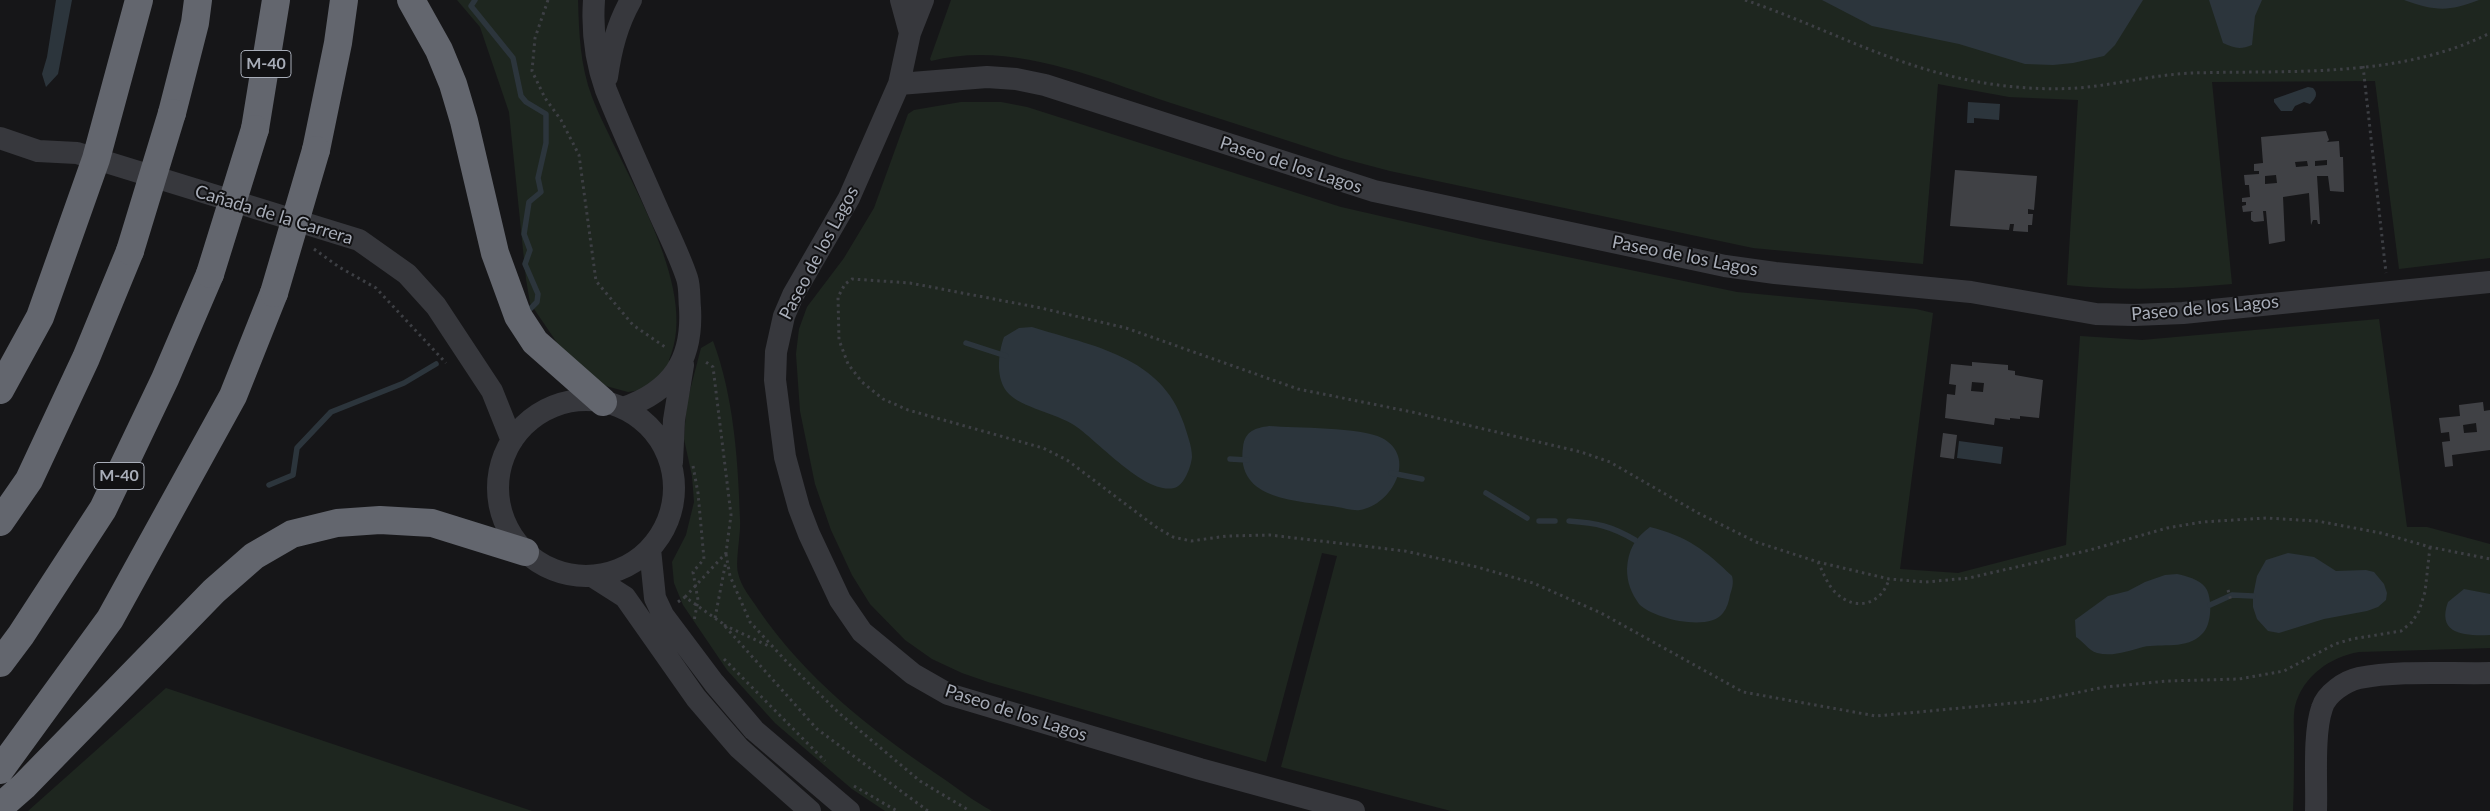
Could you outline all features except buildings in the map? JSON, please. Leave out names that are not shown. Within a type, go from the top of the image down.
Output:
[{"type":"highway","points":[[0,390],[40,317],[96,159],[139,0]]},
{"type":"highway","points":[[0,522],[33,471],[86,358],[130,251],[172,114],[195,23],[198,0]]},
{"type":"highway","name":"M-40","points":[[0,662],[21,635],[103,509],[165,379],[210,274],[255,129],[276,0]]},
{"type":"highway","points":[[0,770],[110,619],[233,396],[274,293],[316,150],[338,43],[344,0]]},
{"type":"highway","points":[[412,0],[439,50],[453,84],[464,121],[495,253],[518,316],[535,342],[613,405]]},
{"type":"highway","points":[[0,807],[24,786],[214,591],[254,556],[292,534],[336,524],[380,520],[432,524],[525,552]]},
{"type":"street","points":[[594,0],[593,17],[597,51],[606,88],[688,280],[693,358],[674,420],[682,465],[669,520],[650,549],[633,563],[613,572],[592,576],[568,574],[545,566],[525,552],[510,533],[501,511],[498,487],[502,463],[512,441],[529,422],[551,408],[576,401],[613,405],[642,402],[693,358]]},
{"type":"street","points":[[602,0],[612,4],[630,2]]},
{"type":"street","name":"Paseo de los Lagos","points":[[901,0],[910,33]]},
{"type":"street","name":"Paseo de los Lagos","points":[[923,0],[910,33],[899,84],[850,198],[793,295],[779,333],[776,352],[778,419],[785,457],[799,508],[822,563],[850,618],[862,632],[913,674],[948,694],[1181,764],[1354,811]]},
{"type":"street","points":[[606,88],[611,50],[618,26],[630,2]]},
{"type":"street","name":"Paseo de los Lagos","points":[[899,84],[986,77],[1016,79],[1078,95],[1374,191],[1724,266],[1775,273],[1971,292],[2096,314],[2183,314],[2490,282]]},
{"type":"street","name":"Cañada de la Carrera","points":[[0,138],[38,151],[77,153],[359,240],[407,274],[436,306],[492,391],[512,441]]},
{"type":"street","points":[[613,405],[649,427],[682,465]]},
{"type":"street","points":[[650,549],[655,598],[663,615],[714,683],[754,730],[849,811]]},
{"type":"street","points":[[592,576],[625,598],[696,698],[739,748],[810,811]]},
{"type":"street","points":[[2316,811],[2318,722],[2322,706],[2328,697],[2341,686],[2358,678],[2384,675],[2490,672]]},
{"type":"path","points":[[548,0],[535,38],[532,70],[545,98],[561,120],[579,155],[596,281],[633,325],[666,347],[713,367],[728,477],[731,515],[725,574],[715,618]]},
{"type":"path","points":[[1745,0],[1863,48],[1939,73],[2014,86],[2075,88],[2154,76],[2363,66],[2438,53],[2490,33]]},
{"type":"path","points":[[2363,66],[2387,278]]},
{"type":"path","points":[[309,242],[314,249],[339,267],[376,288],[438,352],[448,366]]},
{"type":"path","points":[[2430,547],[2425,592],[2419,611],[2412,622],[2402,631],[2352,638],[2334,644],[2284,672],[2240,679],[2167,681],[2105,687],[2035,700],[1876,716],[1743,692],[1601,613],[1533,583],[1477,567],[1405,551],[1270,535],[1227,536],[1191,541],[1172,537],[1067,460],[1043,448],[908,410],[883,399],[862,382],[848,364],[839,340],[838,297],[845,284],[852,279],[910,283],[1041,308],[1126,328],[1298,389],[1412,412],[1581,452],[1610,462],[1698,514],[1756,542],[1818,562],[1889,579],[1926,582],[1968,578],[2073,554],[2167,528],[2202,522],[2266,518],[2317,521],[2382,533],[2430,547],[2490,559]]},
{"type":"path","points":[[682,465],[698,493],[704,559],[693,572],[697,605],[693,621],[699,628]]},
{"type":"path","points":[[663,615],[685,596],[726,553]]},
{"type":"path","points":[[726,553],[730,576],[750,622],[774,648],[846,720],[920,781],[970,811]]},
{"type":"path","points":[[1818,562],[1837,594],[1855,603],[1870,603],[1879,598],[1886,591],[1889,579]]},
{"type":"path","points":[[2228,590],[2231,601]]},
{"type":"path","points":[[685,596],[722,623],[774,648]]},
{"type":"path","points":[[722,623],[817,729],[928,811]]},
{"type":"path","points":[[719,653],[831,767]]},
{"type":"path","points":[[851,784],[897,811]]},
{"type":"shaded area","points":[[56,0],[72,0],[58,74],[46,87],[42,74],[47,57]]},
{"type":"shaded area","points":[[457,0],[578,0],[581,49],[588,85],[604,125],[653,227],[666,263],[675,298],[676,330],[669,360],[673,364],[647,389],[628,392],[606,386],[583,372],[562,350],[530,303],[509,112],[480,27]]},
{"type":"shaded area","points":[[951,0],[2490,0],[2490,258],[2399,269],[2375,81],[2212,82],[2232,284],[2170,288],[2109,288],[2067,285],[2078,100],[2009,97],[1938,84],[1923,264],[1753,248],[1390,171],[1341,158],[1083,73],[1022,58],[992,55],[961,56],[931,61],[930,59]]},
{"type":"shaded area","points":[[1822,0],[2143,0],[2115,45],[2104,56],[2073,63],[2053,65],[2025,64],[1959,44],[1872,26]]},
{"type":"shaded area","points":[[2209,0],[2262,0],[2255,16],[2252,45],[2237,48],[2223,43]]},
{"type":"shaded area","points":[[2404,0],[2479,0],[2459,7],[2442,9]]},
{"type":"shaded area","points":[[2308,87],[2313,88],[2316,92],[2315,98],[2310,104],[2304,102],[2295,106],[2292,111],[2281,111],[2274,102],[2274,99]]},
{"type":"shaded area","points":[[961,102],[1001,102],[1027,107],[1341,207],[1485,240],[1737,292],[1916,309],[1933,313],[1900,569],[1958,573],[2066,545],[2080,336],[2142,340],[2379,319],[2407,527],[2427,527],[2490,544],[2490,648],[2359,652],[2338,658],[2319,670],[2304,686],[2295,706],[2293,811],[1451,811],[1281,767],[1337,556],[1322,553],[1266,762],[962,673],[932,659],[905,640],[870,604],[852,575],[831,530],[815,484],[800,411],[796,354],[799,329],[807,307],[844,258],[874,208],[908,114],[914,110]]},
{"type":"shaded area","points":[[1968,102],[2000,104],[1999,120],[1974,118],[1974,123],[1967,123]]},
{"type":"shaded area","points":[[1032,327],[1101,348],[1122,357],[1142,368],[1159,383],[1174,401],[1184,424],[1191,449],[1190,466],[1178,487],[1162,488],[1149,483],[1122,465],[1074,425],[1030,407],[1009,394],[1001,382],[999,367],[1000,351],[1004,337],[1019,328]]},
{"type":"shaded area","points":[[713,341],[726,384],[734,429],[740,520],[737,568],[744,588],[776,634],[796,658],[840,701],[888,739],[992,811],[885,811],[852,789],[775,723],[727,670],[683,605],[674,583],[672,562],[686,535],[694,502],[692,476],[684,439],[687,402],[701,348]]},
{"type":"shaded area","points":[[1269,426],[1344,430],[1372,434],[1382,438],[1393,446],[1398,457],[1399,468],[1391,490],[1372,506],[1360,510],[1351,510],[1288,499],[1273,495],[1259,488],[1249,479],[1243,465],[1243,447],[1248,434],[1255,429]]},
{"type":"shaded area","points":[[1959,441],[2003,447],[2001,464],[1957,458]]},
{"type":"shaded area","points":[[1650,527],[1685,540],[1704,552],[1732,576],[1733,581],[1728,604],[1723,613],[1716,619],[1706,622],[1681,621],[1656,614],[1639,604],[1629,583],[1627,574],[1628,562],[1633,545]]},
{"type":"shaded area","points":[[2288,553],[2314,557],[2336,571],[2366,570],[2374,572],[2384,584],[2387,593],[2386,600],[2378,607],[2367,611],[2324,619],[2279,633],[2268,631],[2257,619],[2253,607],[2257,576],[2266,560]]},
{"type":"shaded area","points":[[2177,574],[2199,582],[2208,592],[2210,611],[2208,625],[2196,639],[2182,644],[2150,646],[2120,653],[2103,654],[2094,652],[2076,637],[2075,620],[2108,596],[2128,591],[2145,582],[2165,575]]},
{"type":"shaded area","points":[[2464,589],[2490,594],[2490,635],[2463,634],[2450,627],[2446,621],[2445,613],[2448,602]]},
{"type":"shaded area","points":[[166,688],[532,811],[28,811]]},
{"type":"waterway","points":[[475,0],[471,6],[513,58],[521,96],[526,102],[546,114],[546,143],[538,178],[541,192],[529,202],[524,234],[530,250],[525,264],[538,294],[537,302],[530,309]]},
{"type":"waterway","points":[[966,343],[1006,356]]},
{"type":"waterway","points":[[269,485],[293,475],[297,448],[331,412],[404,383],[436,364]]},
{"type":"waterway","points":[[1230,459],[1247,460]]},
{"type":"waterway","points":[[1391,473],[1422,479]]},
{"type":"waterway","points":[[1486,493],[1527,518]]},
{"type":"waterway","points":[[1539,521],[1555,521]]},
{"type":"waterway","points":[[1569,521],[1604,526],[1635,540]]},
{"type":"waterway","points":[[2210,605],[2232,595],[2253,596]]}]
